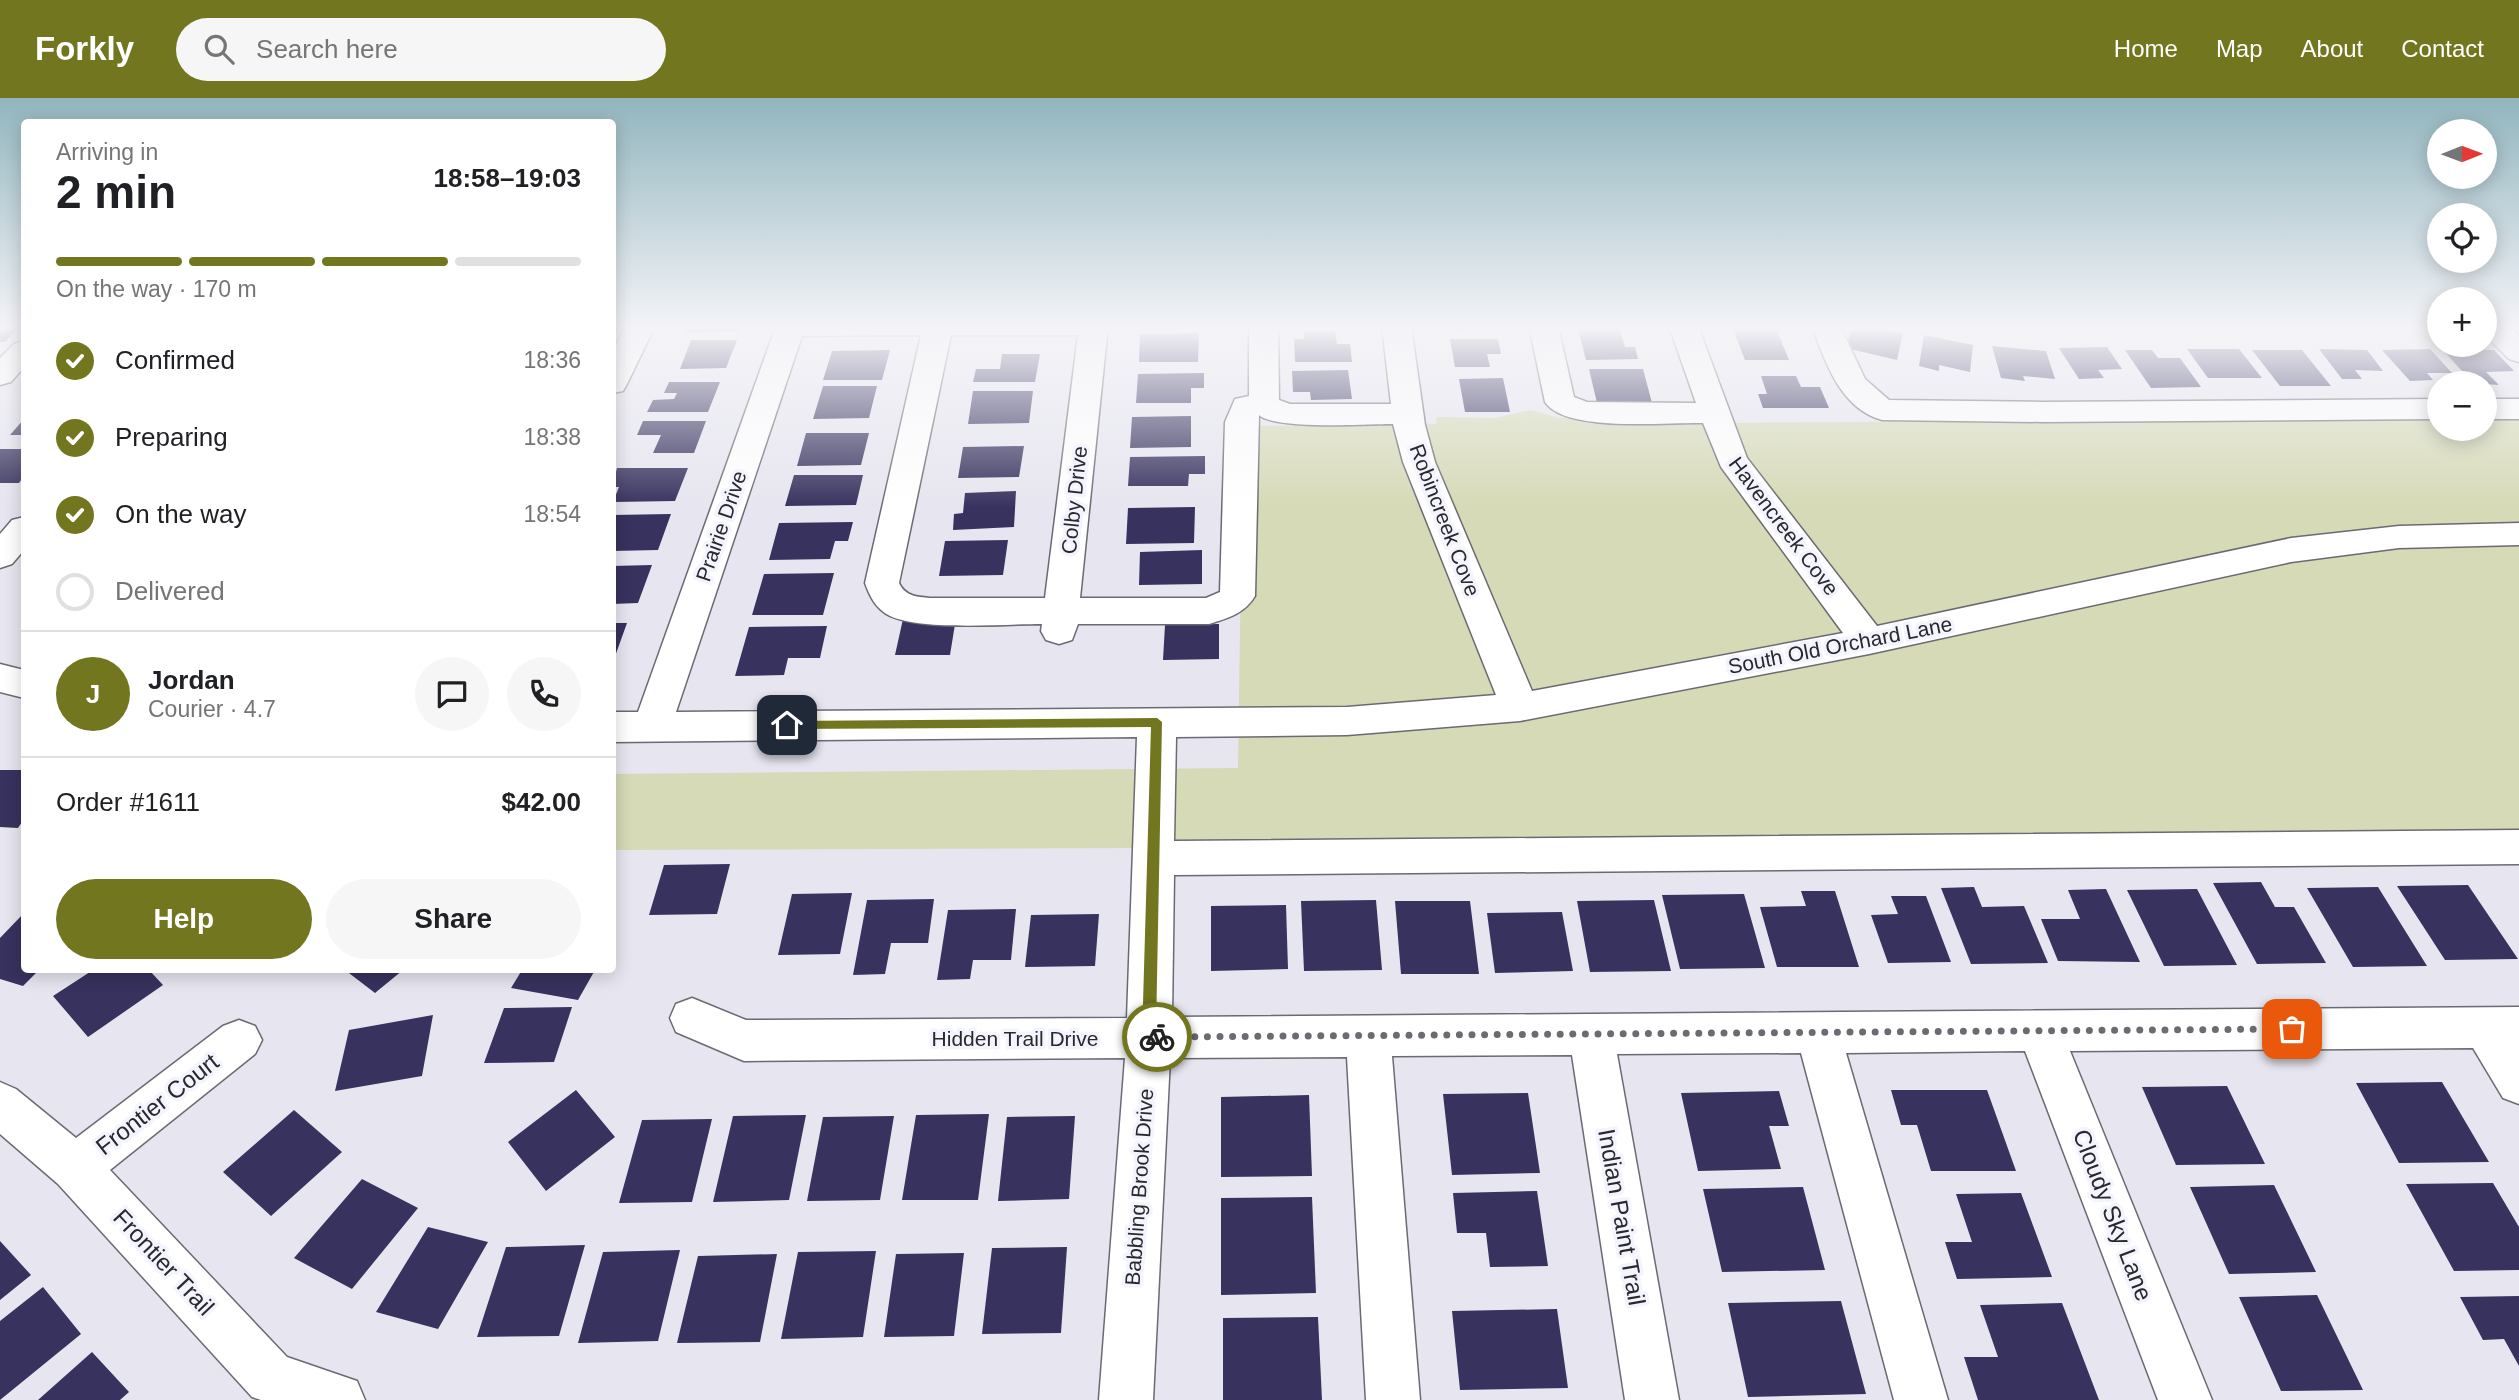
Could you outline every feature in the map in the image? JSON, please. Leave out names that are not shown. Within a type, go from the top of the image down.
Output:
[{"type":"street","name":"Prairie Drive","points":[[652,726],[769,387]]},
{"type":"street","points":[[925,387],[882,583],[887,596],[902,607],[1060,622],[1209,611],[1231,602],[1237,596],[1241,422],[1246,406],[1264,403]]},
{"type":"street","name":"Colby Drive","points":[[1060,622],[1087,387]]},
{"type":"street","points":[[1264,387],[1264,403],[1274,412],[1408,414]]},
{"type":"street","name":"Robincreek Cove","points":[[1405,387],[1419,462],[1520,707]]},
{"type":"street","points":[[1557,387],[1560,402],[1583,412],[1713,413]]},
{"type":"street","name":"Havencreek Cove","points":[[1704,387],[1732,460],[1869,641]]},
{"type":"street","points":[[1854,387],[1864,400],[1882,410],[2427,410]]},
{"type":"street","points":[[2497,409],[2519,409]]},
{"type":"street","name":"South Old Orchard Lane","points":[[616,727],[1347,721],[1520,707],[1869,641],[2291,550],[2399,537],[2519,534]]},
{"type":"street","points":[[0,678],[21,683]]},
{"type":"street","name":"Babbling Brook Drive","points":[[1126,1400],[1149,1038],[1157,722]]},
{"type":"street","points":[[1154,858],[2519,846]]},
{"type":"street","name":"Hidden Trail Drive","points":[[692,1018],[744,1041],[2502,1028]]},
{"type":"street","points":[[2502,1028],[2519,1083]]},
{"type":"street","name":"Cloudy Sky Lane","points":[[2040,1031],[2185,1400]]},
{"type":"street","points":[[1818,1033],[1921,1400]]},
{"type":"street","name":"Indian Paint Trail","points":[[1591,1034],[1652,1400]]},
{"type":"street","points":[[1368,1036],[1393,1400]]},
{"type":"street","name":"Frontier Court","points":[[75,1168],[239,1040]]},
{"type":"street","name":"Frontier Trail","points":[[0,1104],[75,1168],[271,1378],[338,1400]]},
{"type":"green space","points":[[1531,410],[1560,418],[1602,416],[1709,423],[2427,418],[2427,441],[2497,441],[2497,418],[2519,417],[2519,839],[2376,843],[616,850],[616,774],[1238,768],[1243,426],[1332,425],[1332,419],[1436,424],[1437,417],[1495,418]]},
{"type":"building","points":[[667,387],[718,387],[708,412],[647,412],[653,400],[674,399],[677,393],[664,393]]},
{"type":"building","points":[[823,387],[877,387],[869,418],[813,419]]},
{"type":"building","points":[[1137,387],[1204,387],[1191,388],[1191,403],[1136,403]]},
{"type":"building","points":[[1293,387],[1350,387],[1352,399],[1311,400],[1310,392],[1293,392]]},
{"type":"building","points":[[1460,387],[1505,387],[1510,412],[1465,412]]},
{"type":"building","points":[[1593,387],[1648,387],[1652,403],[1597,403]]},
{"type":"building","points":[[1765,387],[1820,387],[1829,408],[1763,408],[1758,394],[1767,394]]},
{"type":"building","points":[[2150,387],[2201,387],[2151,388]]},
{"type":"building","points":[[973,391],[1033,391],[1029,423],[968,424]]},
{"type":"building","points":[[1191,416],[1191,447],[1130,448],[1132,417]]},
{"type":"building","points":[[643,421],[706,421],[694,453],[653,453],[661,435],[637,435]]},
{"type":"building","points":[[21,422],[21,435],[10,435]]},
{"type":"building","points":[[806,433],[869,433],[861,465],[797,466]]},
{"type":"building","points":[[1024,446],[1019,477],[958,478],[963,447]]},
{"type":"building","points":[[0,449],[21,449],[21,480],[19,483],[0,483]]},
{"type":"building","points":[[1205,456],[1205,474],[1189,474],[1188,486],[1128,486],[1130,457]]},
{"type":"building","points":[[617,468],[688,468],[675,501],[616,502],[619,487],[616,487]]},
{"type":"building","points":[[794,475],[863,475],[856,505],[785,506]]},
{"type":"building","points":[[1016,491],[1014,527],[953,530],[954,514],[963,513],[965,493]]},
{"type":"building","points":[[1195,507],[1194,543],[1126,544],[1128,508]]},
{"type":"building","points":[[671,514],[658,550],[616,551],[616,515]]},
{"type":"building","points":[[853,522],[848,541],[835,541],[830,559],[769,560],[779,523]]},
{"type":"building","points":[[1008,540],[1003,575],[939,576],[945,541]]},
{"type":"building","points":[[1202,550],[1202,584],[1139,585],[1140,552]]},
{"type":"building","points":[[652,565],[638,603],[616,604],[616,566]]},
{"type":"building","points":[[834,573],[823,615],[752,615],[764,574]]},
{"type":"building","points":[[956,618],[950,655],[895,655],[903,619]]},
{"type":"building","points":[[616,623],[627,623],[616,654]]},
{"type":"building","points":[[1219,624],[1219,659],[1163,660],[1165,625]]},
{"type":"building","points":[[827,626],[820,658],[788,658],[784,675],[735,676],[749,627]]},
{"type":"building","points":[[0,770],[21,770],[21,824],[18,828],[0,827]]},
{"type":"building","points":[[730,864],[717,914],[649,915],[664,865]]},
{"type":"building","points":[[2261,882],[2275,907],[2294,907],[2326,963],[2257,964],[2213,883]]},
{"type":"building","points":[[2468,885],[2518,959],[2445,960],[2397,886]]},
{"type":"building","points":[[1974,887],[1982,907],[2024,906],[2048,963],[1971,964],[1941,888]]},
{"type":"building","points":[[2378,887],[2427,966],[2353,967],[2307,888]]},
{"type":"building","points":[[2106,889],[2140,962],[2058,961],[2041,919],[2080,919],[2068,890]]},
{"type":"building","points":[[2197,889],[2237,965],[2164,966],[2127,890]]},
{"type":"building","points":[[1801,891],[1835,891],[1859,967],[1777,967],[1760,907],[1806,906]]},
{"type":"building","points":[[852,893],[840,954],[778,955],[792,894]]},
{"type":"building","points":[[1744,894],[1765,968],[1680,969],[1662,895]]},
{"type":"building","points":[[1891,896],[1926,896],[1951,962],[1888,963],[1871,915],[1898,914]]},
{"type":"building","points":[[934,899],[928,943],[891,943],[885,974],[853,975],[867,900]]},
{"type":"building","points":[[1376,900],[1382,970],[1304,971],[1301,901]]},
{"type":"building","points":[[1654,900],[1671,971],[1590,972],[1577,901]]},
{"type":"building","points":[[1395,901],[1470,901],[1479,974],[1401,974]]},
{"type":"building","points":[[1286,905],[1288,969],[1211,971],[1211,906]]},
{"type":"building","points":[[1016,909],[1011,960],[973,960],[970,979],[937,980],[948,910]]},
{"type":"building","points":[[1562,912],[1573,971],[1495,973],[1487,913]]},
{"type":"building","points":[[1099,914],[1095,966],[1025,967],[1031,915]]},
{"type":"building","points":[[21,916],[21,973],[36,973],[23,986],[0,979],[0,938]]},
{"type":"building","points":[[88,973],[152,973],[163,985],[88,1037],[53,996]]},
{"type":"building","points":[[349,973],[399,973],[375,993]]},
{"type":"building","points":[[520,973],[593,973],[578,1000],[511,988]]},
{"type":"building","points":[[572,1007],[554,1062],[484,1063],[504,1008]]},
{"type":"building","points":[[433,1015],[422,1076],[335,1091],[349,1030]]},
{"type":"building","points":[[2442,1082],[2489,1162],[2399,1163],[2356,1083]]},
{"type":"building","points":[[2227,1086],[2265,1164],[2176,1165],[2142,1087]]},
{"type":"building","points":[[576,1090],[615,1137],[546,1191],[508,1142]]},
{"type":"building","points":[[1891,1090],[1987,1090],[2016,1171],[1931,1171],[1917,1125],[1901,1125]]},
{"type":"building","points":[[1779,1091],[1789,1126],[1769,1126],[1781,1169],[1698,1171],[1681,1093]]},
{"type":"building","points":[[1528,1093],[1540,1173],[1452,1175],[1443,1094]]},
{"type":"building","points":[[1309,1095],[1312,1176],[1221,1177],[1221,1097]]},
{"type":"building","points":[[294,1110],[342,1152],[271,1216],[223,1172]]},
{"type":"building","points":[[989,1114],[978,1200],[902,1200],[916,1115]]},
{"type":"building","points":[[806,1115],[789,1200],[713,1202],[733,1116]]},
{"type":"building","points":[[894,1116],[880,1200],[807,1201],[823,1117]]},
{"type":"building","points":[[1075,1116],[1069,1199],[998,1201],[1007,1117]]},
{"type":"building","points":[[712,1119],[692,1202],[619,1203],[642,1120]]},
{"type":"building","points":[[362,1179],[418,1208],[352,1289],[294,1258]]},
{"type":"building","points":[[2493,1183],[2519,1227],[2519,1270],[2454,1271],[2406,1184]]},
{"type":"building","points":[[2274,1185],[2316,1272],[2229,1274],[2190,1187]]},
{"type":"building","points":[[1803,1187],[1825,1270],[1722,1272],[1703,1189]]},
{"type":"building","points":[[1537,1191],[1548,1266],[1490,1267],[1486,1233],[1457,1233],[1453,1193]]},
{"type":"building","points":[[2021,1193],[2052,1277],[1957,1279],[1945,1242],[1972,1242],[1956,1194]]},
{"type":"building","points":[[1312,1197],[1316,1293],[1221,1295],[1221,1198]]},
{"type":"building","points":[[428,1227],[488,1242],[438,1329],[376,1312]]},
{"type":"building","points":[[0,1241],[31,1275],[0,1300]]},
{"type":"building","points":[[585,1245],[559,1336],[477,1337],[506,1247]]},
{"type":"building","points":[[1067,1247],[1061,1333],[982,1334],[992,1248]]},
{"type":"building","points":[[680,1250],[658,1341],[578,1343],[603,1252]]},
{"type":"building","points":[[876,1251],[863,1337],[781,1339],[798,1252]]},
{"type":"building","points":[[964,1253],[954,1336],[884,1337],[896,1254]]},
{"type":"building","points":[[777,1254],[760,1342],[677,1343],[698,1256]]},
{"type":"building","points":[[43,1287],[81,1334],[0,1400],[0,1321]]},
{"type":"building","points":[[2317,1295],[2363,1390],[2281,1391],[2239,1297]]},
{"type":"building","points":[[2519,1296],[2519,1366],[2504,1339],[2483,1340],[2460,1297]]},
{"type":"building","points":[[1841,1301],[1866,1394],[1748,1397],[1728,1303]]},
{"type":"building","points":[[2062,1303],[2099,1400],[1978,1400],[1964,1357],[1998,1357],[1980,1305]]},
{"type":"building","points":[[1557,1309],[1568,1388],[1460,1390],[1452,1311]]},
{"type":"building","points":[[1318,1317],[1322,1400],[1223,1400],[1223,1318]]},
{"type":"building","points":[[92,1352],[129,1392],[120,1400],[38,1400]]},
{"type":"way so far","points":[[1157,1037],[2292,1029]]},
{"type":"route","points":[[787,725],[1157,722],[1149,1038],[1157,1037]]}]
